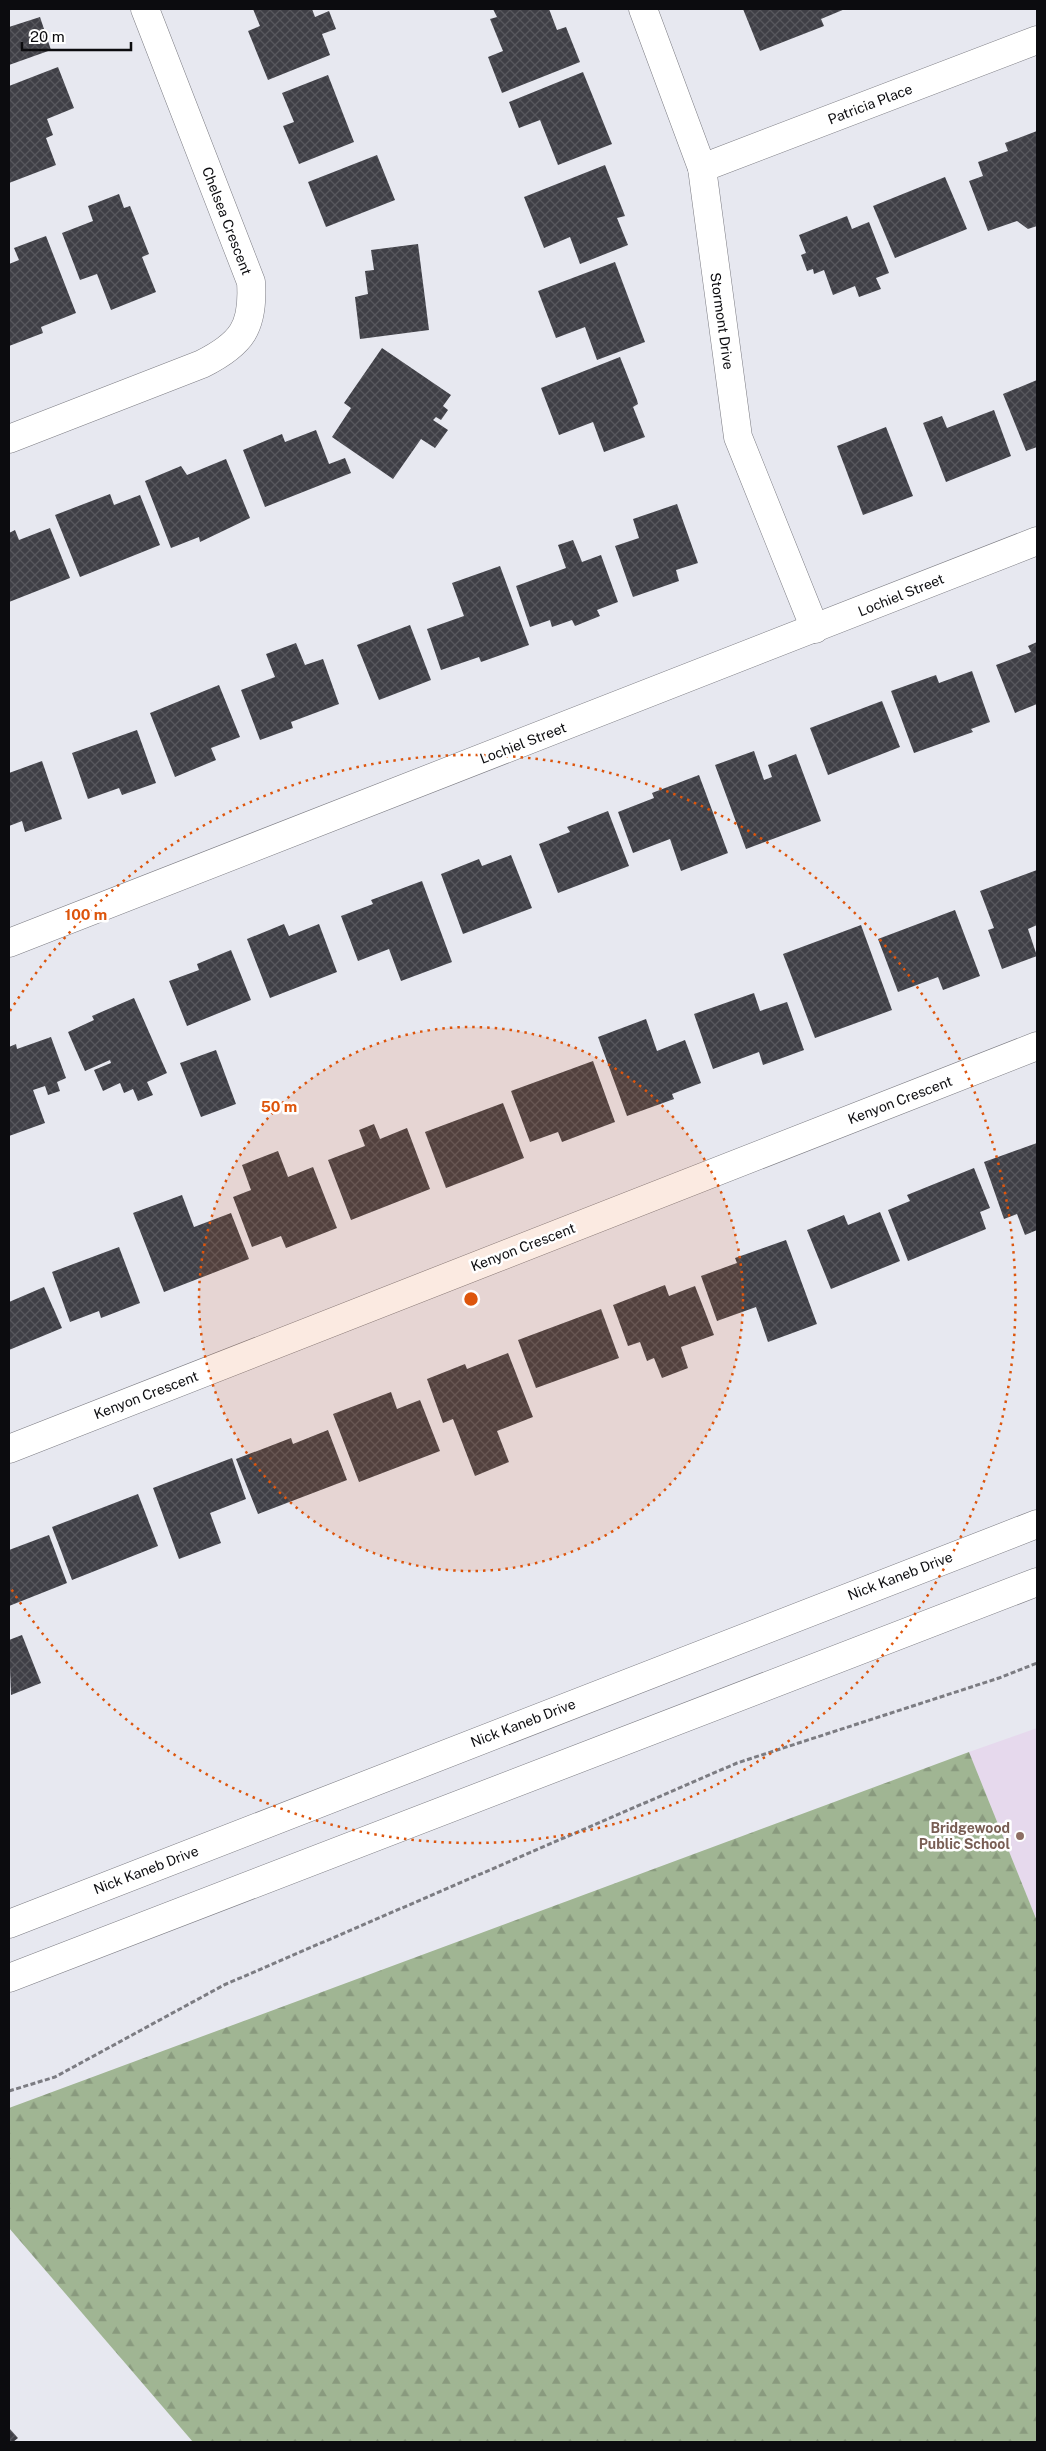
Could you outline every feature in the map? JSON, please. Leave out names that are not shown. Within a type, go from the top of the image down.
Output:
[{"type":"street","name":"Chelsea Crescent","points":[[9,439],[202,364],[231,347],[247,324],[252,303],[251,282],[145,9]]},
{"type":"street","name":"Stormont Drive","points":[[644,9],[702,168],[738,438],[815,629]]},
{"type":"street","name":"Patricia Place","points":[[702,168],[1037,40]]},
{"type":"street","name":"Lochiel Street","points":[[9,943],[1037,541]]},
{"type":"street","name":"Kenyon Crescent","points":[[9,1448],[1037,1046]]},
{"type":"street","name":"Nick Kaneb Drive","points":[[9,1924],[1037,1524]]},
{"type":"street","points":[[9,1978],[1037,1582]]},
{"type":"path","points":[[9,2091],[55,2077],[224,1985],[737,1763],[999,1678],[1037,1663]]},
{"type":"shaded area","name":"Bridgewood Public School","points":[[1037,1728],[1037,1921],[969,1752]]},
{"type":"green space","points":[[969,1752],[1037,1921],[1037,2442],[193,2442],[9,2228],[9,2108]]},
{"type":"building","points":[[253,9],[312,9],[315,17],[329,11],[336,29],[322,34],[330,55],[268,80],[248,31],[260,26]]},
{"type":"building","points":[[493,9],[549,9],[557,30],[566,27],[580,62],[502,93],[488,57],[503,51],[490,19],[497,17]]},
{"type":"building","points":[[743,9],[845,9],[821,19],[824,26],[760,51]]},
{"type":"building","points":[[40,17],[51,50],[9,65],[9,27]]},
{"type":"building","points":[[58,67],[74,108],[47,119],[53,135],[46,138],[56,165],[9,183],[9,86]]},
{"type":"building","points":[[583,72],[612,144],[558,165],[540,120],[519,128],[509,102]]},
{"type":"building","points":[[328,75],[354,142],[299,164],[283,126],[294,122],[282,93]]},
{"type":"building","points":[[1037,131],[1037,226],[1028,229],[1017,221],[988,231],[969,181],[983,176],[978,162],[1008,151],[1005,143]]},
{"type":"building","points":[[377,155],[395,200],[326,227],[308,182]]},
{"type":"building","points":[[605,165],[625,216],[617,218],[628,245],[580,264],[570,237],[544,248],[524,197]]},
{"type":"building","points":[[945,177],[967,229],[895,258],[873,206]]},
{"type":"building","points":[[119,194],[124,208],[130,206],[149,254],[142,257],[156,292],[111,310],[97,274],[80,280],[62,233],[93,221],[88,206]]},
{"type":"building","points":[[847,216],[852,229],[869,222],[889,273],[876,278],[881,289],[859,297],[855,286],[833,295],[824,270],[814,274],[813,269],[807,271],[801,255],[806,253],[799,235]]},
{"type":"building","points":[[46,236],[76,313],[41,327],[43,333],[9,346],[9,264],[19,260],[14,248]]},
{"type":"building","points":[[418,244],[429,330],[360,339],[355,297],[368,294],[365,271],[374,270],[371,250]]},
{"type":"building","points":[[615,262],[645,342],[597,360],[585,327],[556,338],[538,291]]},
{"type":"building","points":[[382,348],[451,395],[443,406],[448,410],[441,420],[436,417],[433,420],[448,430],[435,448],[421,439],[393,479],[332,437],[351,408],[344,403]]},
{"type":"building","points":[[620,357],[637,400],[638,404],[633,407],[645,437],[604,452],[593,422],[559,435],[541,388]]},
{"type":"building","points":[[1037,380],[1037,447],[1026,451],[1003,394]]},
{"type":"building","points":[[994,410],[1011,456],[946,482],[923,423],[942,416],[947,428]]},
{"type":"building","points":[[886,427],[913,496],[863,515],[837,446]]},
{"type":"building","points":[[316,430],[329,464],[345,458],[351,473],[265,507],[243,450],[282,434],[285,442]]},
{"type":"building","points":[[226,459],[250,518],[200,542],[199,537],[171,548],[145,481],[181,466],[187,475]]},
{"type":"building","points":[[110,494],[114,505],[140,495],[160,545],[80,577],[55,515]]},
{"type":"building","points":[[677,504],[698,563],[676,570],[679,581],[633,597],[615,546],[639,538],[633,519]]},
{"type":"building","points":[[50,528],[70,578],[9,602],[9,533],[15,530],[19,540]]},
{"type":"building","points":[[573,540],[582,562],[601,555],[618,602],[597,610],[600,616],[575,626],[572,620],[552,627],[550,620],[530,627],[516,586],[566,568],[558,545]]},
{"type":"building","points":[[500,566],[529,645],[481,662],[479,657],[441,670],[427,629],[464,616],[452,583]]},
{"type":"building","points":[[410,625],[431,680],[379,700],[357,645]]},
{"type":"building","points":[[1037,642],[1037,704],[1015,713],[996,665],[1031,652],[1028,646]]},
{"type":"building","points":[[296,643],[305,665],[323,659],[339,704],[291,722],[293,728],[260,740],[241,690],[275,677],[266,654]]},
{"type":"building","points":[[972,671],[990,722],[971,729],[973,732],[914,753],[891,691],[936,675],[939,683]]},
{"type":"building","points":[[219,685],[240,737],[211,748],[216,760],[175,777],[150,713]]},
{"type":"building","points":[[882,701],[900,747],[828,775],[810,728]]},
{"type":"building","points":[[137,730],[156,783],[122,795],[119,788],[88,799],[72,753]]},
{"type":"building","points":[[754,751],[764,780],[772,777],[768,765],[796,754],[821,821],[746,849],[715,765]]},
{"type":"building","points":[[42,761],[62,819],[25,832],[22,821],[9,826],[9,773]]},
{"type":"building","points":[[699,775],[728,853],[681,871],[670,839],[633,853],[618,812],[654,798],[652,793]]},
{"type":"building","points":[[608,811],[629,866],[558,893],[539,844],[570,832],[567,827]]},
{"type":"building","points":[[511,855],[532,908],[463,934],[441,874],[479,859],[482,866]]},
{"type":"building","points":[[1037,870],[1037,925],[1028,929],[1037,956],[1002,969],[988,930],[994,928],[980,891]]},
{"type":"building","points":[[422,881],[452,962],[401,981],[389,949],[358,961],[341,916],[373,904],[371,900]]},
{"type":"building","points":[[955,910],[980,976],[943,990],[938,977],[898,992],[878,939]]},
{"type":"building","points":[[284,924],[289,936],[319,924],[337,972],[270,998],[247,939]]},
{"type":"building","points":[[861,925],[892,1010],[815,1038],[783,954]]},
{"type":"building","points":[[231,950],[251,1000],[187,1026],[169,981],[199,970],[197,964]]},
{"type":"building","points":[[754,993],[760,1011],[787,1002],[804,1050],[763,1065],[759,1052],[713,1069],[694,1014]]},
{"type":"building","points":[[134,998],[167,1073],[147,1082],[153,1095],[138,1101],[133,1089],[124,1093],[120,1083],[103,1091],[94,1070],[111,1063],[110,1060],[85,1071],[68,1032],[94,1020],[92,1016]]},
{"type":"building","points":[[646,1019],[657,1051],[685,1040],[701,1083],[672,1094],[674,1099],[627,1116],[598,1037]]},
{"type":"building","points":[[51,1037],[66,1078],[57,1082],[60,1091],[48,1095],[45,1086],[33,1090],[45,1123],[9,1136],[9,1047],[16,1044],[17,1049]]},
{"type":"building","points":[[216,1050],[236,1104],[201,1117],[180,1063]]},
{"type":"building","points":[[593,1061],[615,1122],[562,1142],[558,1132],[530,1142],[511,1091]]},
{"type":"building","points":[[503,1103],[524,1158],[446,1188],[425,1132]]},
{"type":"building","points":[[374,1124],[380,1139],[407,1128],[430,1189],[351,1220],[328,1160],[365,1146],[359,1130]]},
{"type":"building","points":[[1037,1143],[1037,1230],[1025,1235],[1017,1214],[1004,1219],[984,1162]]},
{"type":"building","points":[[278,1151],[288,1177],[313,1167],[337,1228],[286,1248],[281,1236],[252,1247],[233,1197],[251,1190],[242,1165]]},
{"type":"building","points":[[974,1168],[990,1208],[980,1212],[986,1229],[908,1261],[888,1210],[910,1201],[907,1195]]},
{"type":"building","points":[[182,1195],[194,1227],[231,1213],[249,1259],[164,1292],[133,1213]]},
{"type":"building","points":[[880,1212],[900,1261],[831,1289],[807,1230],[844,1215],[848,1225]]},
{"type":"building","points":[[786,1240],[817,1324],[768,1342],[756,1307],[717,1321],[701,1276],[737,1263],[735,1258]]},
{"type":"building","points":[[119,1247],[140,1303],[101,1318],[99,1311],[70,1322],[52,1272]]},
{"type":"building","points":[[665,1285],[669,1296],[695,1286],[714,1335],[681,1347],[688,1368],[662,1378],[654,1358],[647,1361],[640,1342],[628,1346],[613,1305]]},
{"type":"building","points":[[44,1287],[62,1328],[9,1350],[9,1302]]},
{"type":"building","points":[[601,1309],[619,1358],[536,1388],[518,1340]]},
{"type":"building","points":[[508,1353],[533,1417],[497,1431],[509,1462],[475,1476],[453,1419],[443,1423],[427,1379],[465,1364],[467,1369]]},
{"type":"building","points":[[391,1392],[397,1409],[420,1400],[440,1451],[359,1482],[333,1414]]},
{"type":"building","points":[[328,1430],[347,1480],[258,1514],[236,1459],[291,1438],[293,1444]]},
{"type":"building","points":[[232,1458],[246,1499],[210,1513],[221,1543],[179,1559],[153,1488]]},
{"type":"building","points":[[138,1494],[158,1546],[72,1580],[52,1527]]},
{"type":"building","points":[[49,1535],[67,1583],[9,1606],[9,1550]]},
{"type":"building","points":[[22,1635],[41,1683],[11,1695],[9,1640]]},
{"type":"building","points":[[9,2428],[18,2438],[13,2442],[9,2442]]},
{"type":"place","name":"Bridgewood Public School","points":[[1020,1836]]}]
